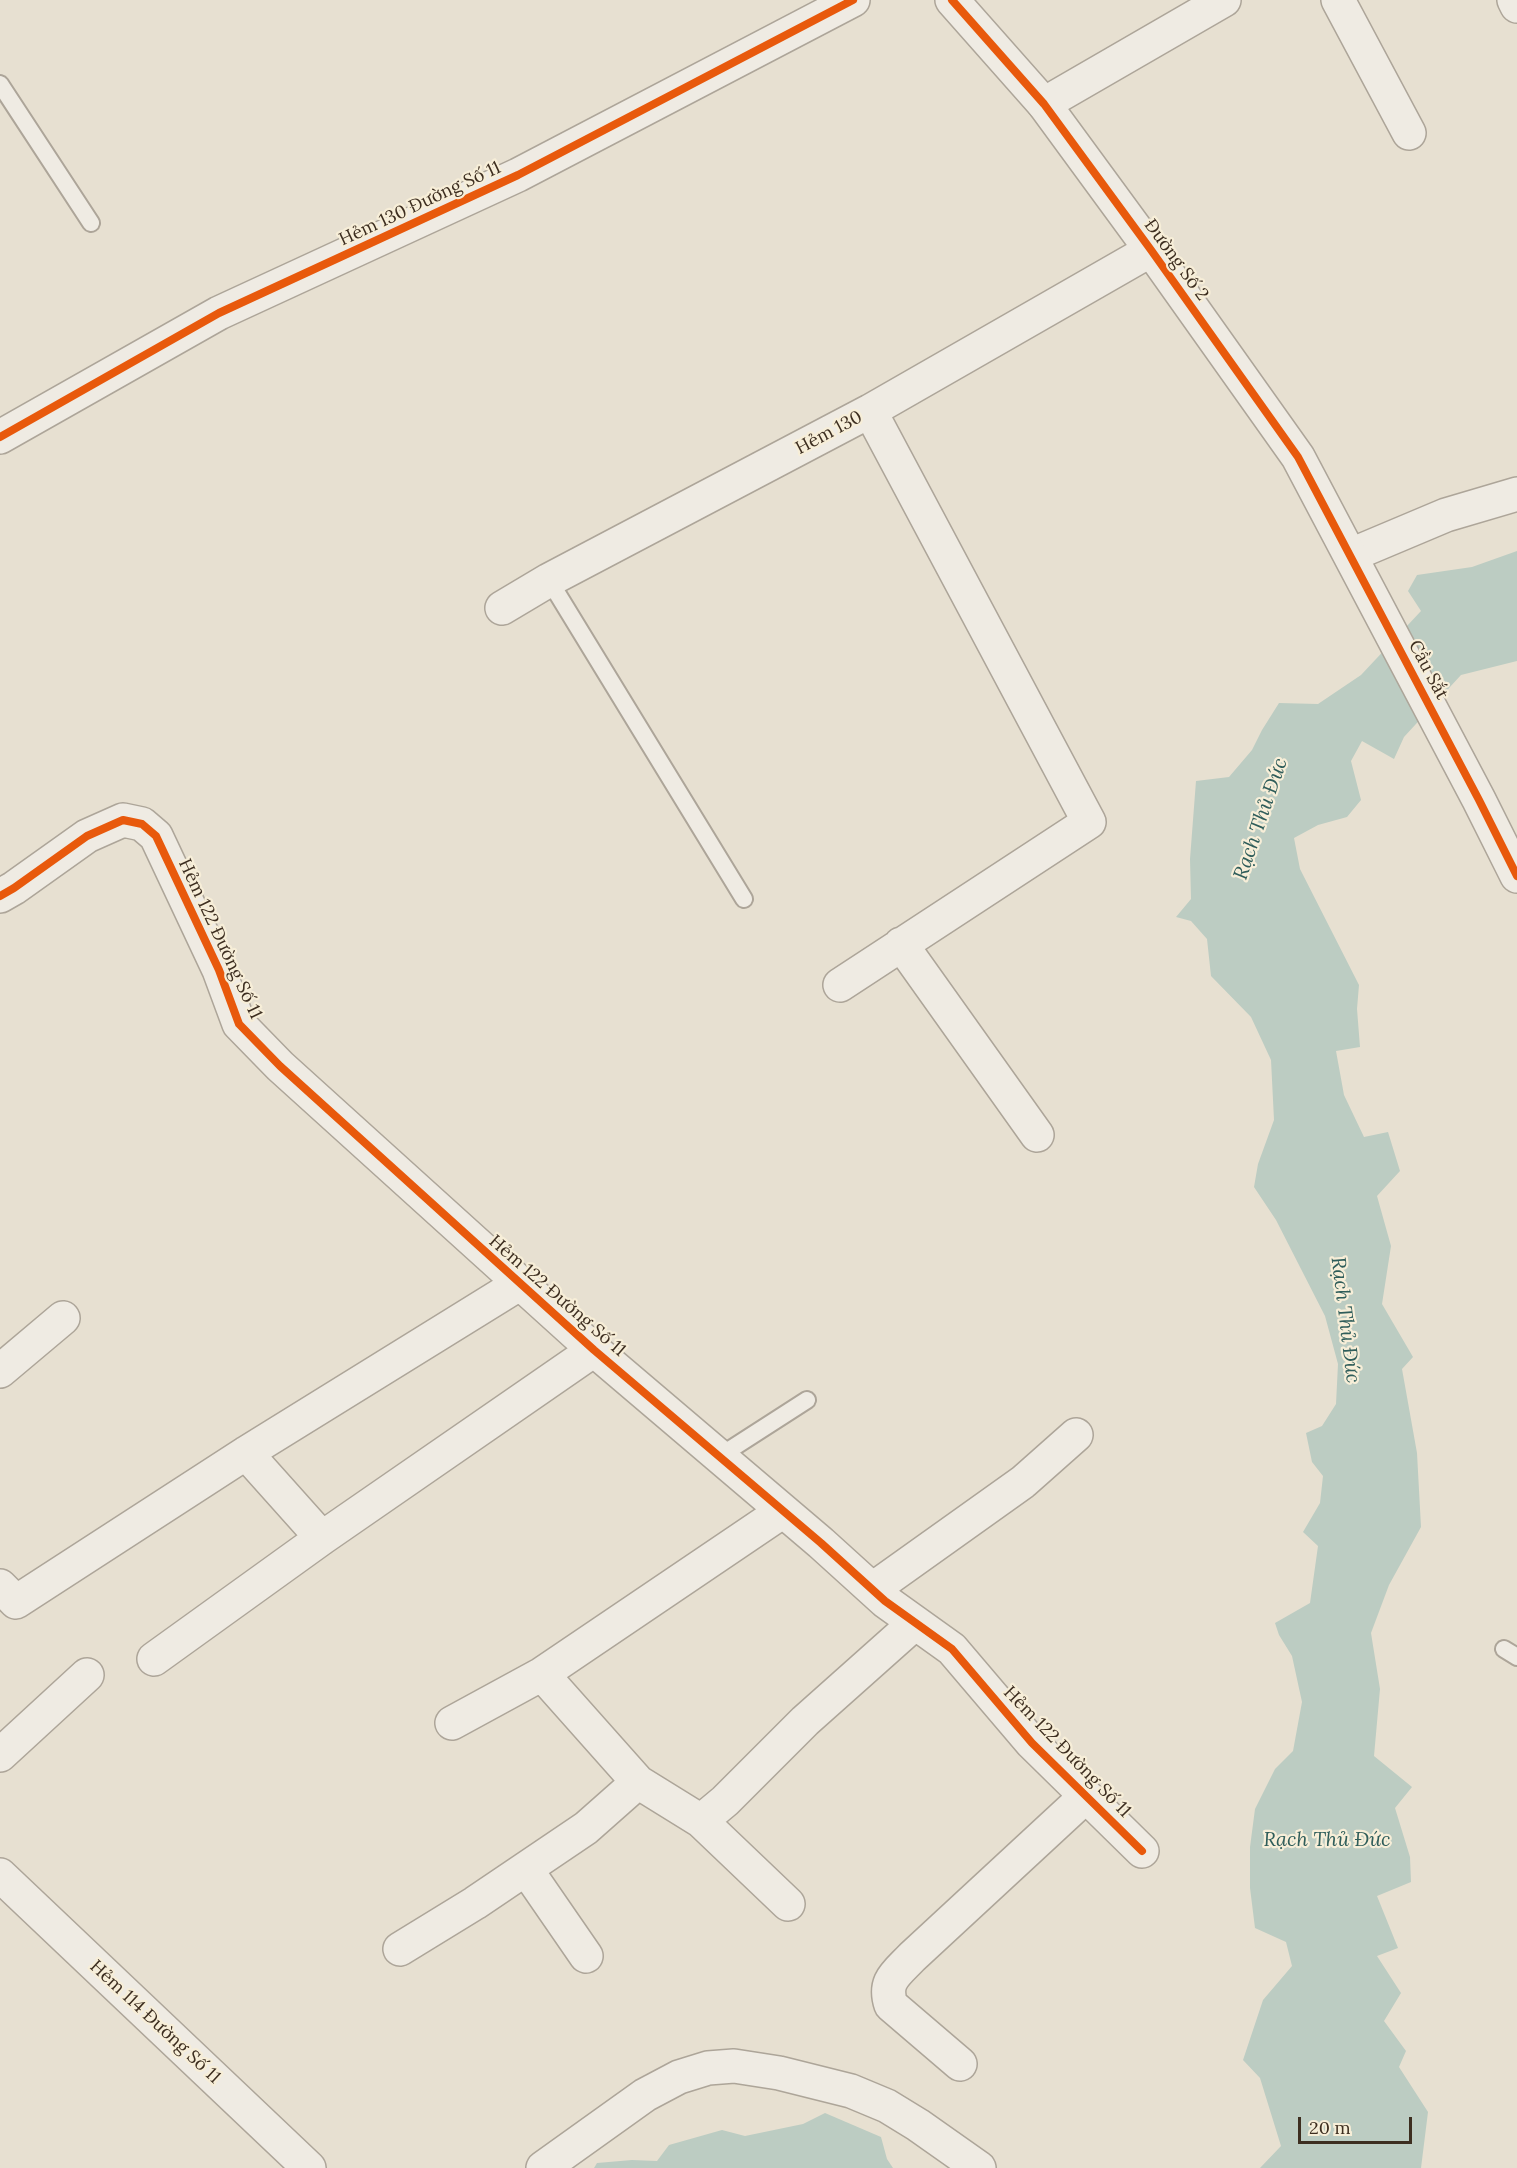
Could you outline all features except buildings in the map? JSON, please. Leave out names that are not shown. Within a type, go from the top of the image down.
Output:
[{"type":"street","name":"Hẻm 130 Đường Số 11","points":[[0,436],[219,313],[518,175],[853,0]]},
{"type":"street","name":"Đường Số 2","points":[[952,0],[1044,104],[1151,250],[1298,457],[1351,555]]},
{"type":"street","points":[[1044,104],[1224,0]]},
{"type":"street","points":[[1338,0],[1409,133]]},
{"type":"street","points":[[1514,0],[1517,6]]},
{"type":"street","name":"Hẻm 130","points":[[502,608],[549,580],[870,411],[1151,250]]},
{"type":"street","points":[[840,985],[1089,822],[870,411]]},
{"type":"street","points":[[1351,555],[1446,515],[1517,494]]},
{"type":"street","name":"Cầu Sắt","points":[[1351,555],[1517,876]]},
{"type":"street","name":"Hẻm 122 Đường Số 11","points":[[0,896],[87,836],[123,820],[142,824],[156,836],[219,970],[239,1024],[280,1066],[594,1350],[873,1589],[952,1649],[1032,1743],[1142,1851]]},
{"type":"street","points":[[901,944],[1037,1135]]},
{"type":"street","points":[[8,1594],[246,1453],[519,1284]]},
{"type":"street","points":[[0,1371],[63,1318]]},
{"type":"street","points":[[153,1659],[322,1538],[594,1350]]},
{"type":"street","points":[[873,1589],[1023,1482],[1076,1436]]},
{"type":"street","points":[[246,1453],[322,1538]]},
{"type":"street","points":[[452,1723],[542,1674],[783,1511]]},
{"type":"street","points":[[701,1821],[725,1801],[805,1721],[915,1623]]},
{"type":"street","points":[[542,1674],[638,1782],[701,1821],[789,1904]]},
{"type":"street","points":[[0,1755],[87,1675]]},
{"type":"street","points":[[399,1949],[475,1903],[586,1828],[638,1782]]},
{"type":"street","points":[[960,2064],[891,2005],[887,1994],[889,1981],[985,1888],[1086,1796]]},
{"type":"street","points":[[526,1869],[586,1956]]},
{"type":"street","name":"Hẻm 114 Đường Số 11","points":[[0,1875],[309,2168]]},
{"type":"street","points":[[543,2168],[645,2095],[678,2077],[708,2068],[734,2066],[779,2073],[851,2091],[887,2106],[979,2168]]},
{"type":"lane","points":[[0,84],[91,223]]},
{"type":"lane","points":[[549,580],[744,899]]},
{"type":"lane","points":[[720,1456],[807,1400]]},
{"type":"water","name":"Rạch Thủ Đức","points":[[1517,551],[1517,661],[1461,675],[1404,737],[1394,759],[1362,741],[1351,761],[1361,800],[1347,817],[1318,825],[1294,838],[1300,869],[1359,985],[1357,1009],[1360,1047],[1336,1051],[1344,1095],[1364,1137],[1388,1132],[1400,1171],[1377,1196],[1391,1246],[1382,1304],[1413,1357],[1402,1369],[1417,1453],[1421,1527],[1389,1585],[1371,1633],[1380,1689],[1374,1756],[1412,1787],[1395,1808],[1410,1857],[1411,1882],[1377,1896],[1398,1948],[1377,1956],[1401,1993],[1384,2021],[1406,2051],[1399,2067],[1428,2112],[1421,2168],[1260,2168],[1281,2146],[1260,2078],[1243,2060],[1263,2000],[1292,1966],[1286,1942],[1255,1928],[1250,1888],[1250,1847],[1255,1809],[1275,1769],[1293,1751],[1302,1702],[1292,1656],[1279,1635],[1275,1623],[1310,1603],[1318,1546],[1303,1532],[1320,1503],[1323,1476],[1312,1462],[1306,1433],[1322,1426],[1336,1404],[1338,1364],[1325,1316],[1276,1220],[1254,1187],[1258,1164],[1274,1120],[1271,1060],[1251,1017],[1211,976],[1207,939],[1191,921],[1176,917],[1191,899],[1190,859],[1196,781],[1229,777],[1252,750],[1279,703],[1318,704],[1361,675],[1421,611],[1408,591],[1417,575],[1472,567]]},
{"type":"water","points":[[825,2113],[881,2137],[887,2159],[893,2168],[594,2168],[597,2163],[632,2160],[657,2161],[669,2145],[722,2130],[745,2136],[803,2124]]},
{"type":"cycle path","points":[[0,437],[219,313],[518,175],[853,0]]},
{"type":"cycle path","points":[[952,0],[1044,104],[1298,457],[1517,876]]},
{"type":"cycle path","points":[[0,896],[87,836],[123,820],[142,824],[156,836],[219,970],[239,1024],[280,1066],[594,1350],[821,1543],[885,1601],[952,1649],[1032,1743],[1142,1851]]}]
